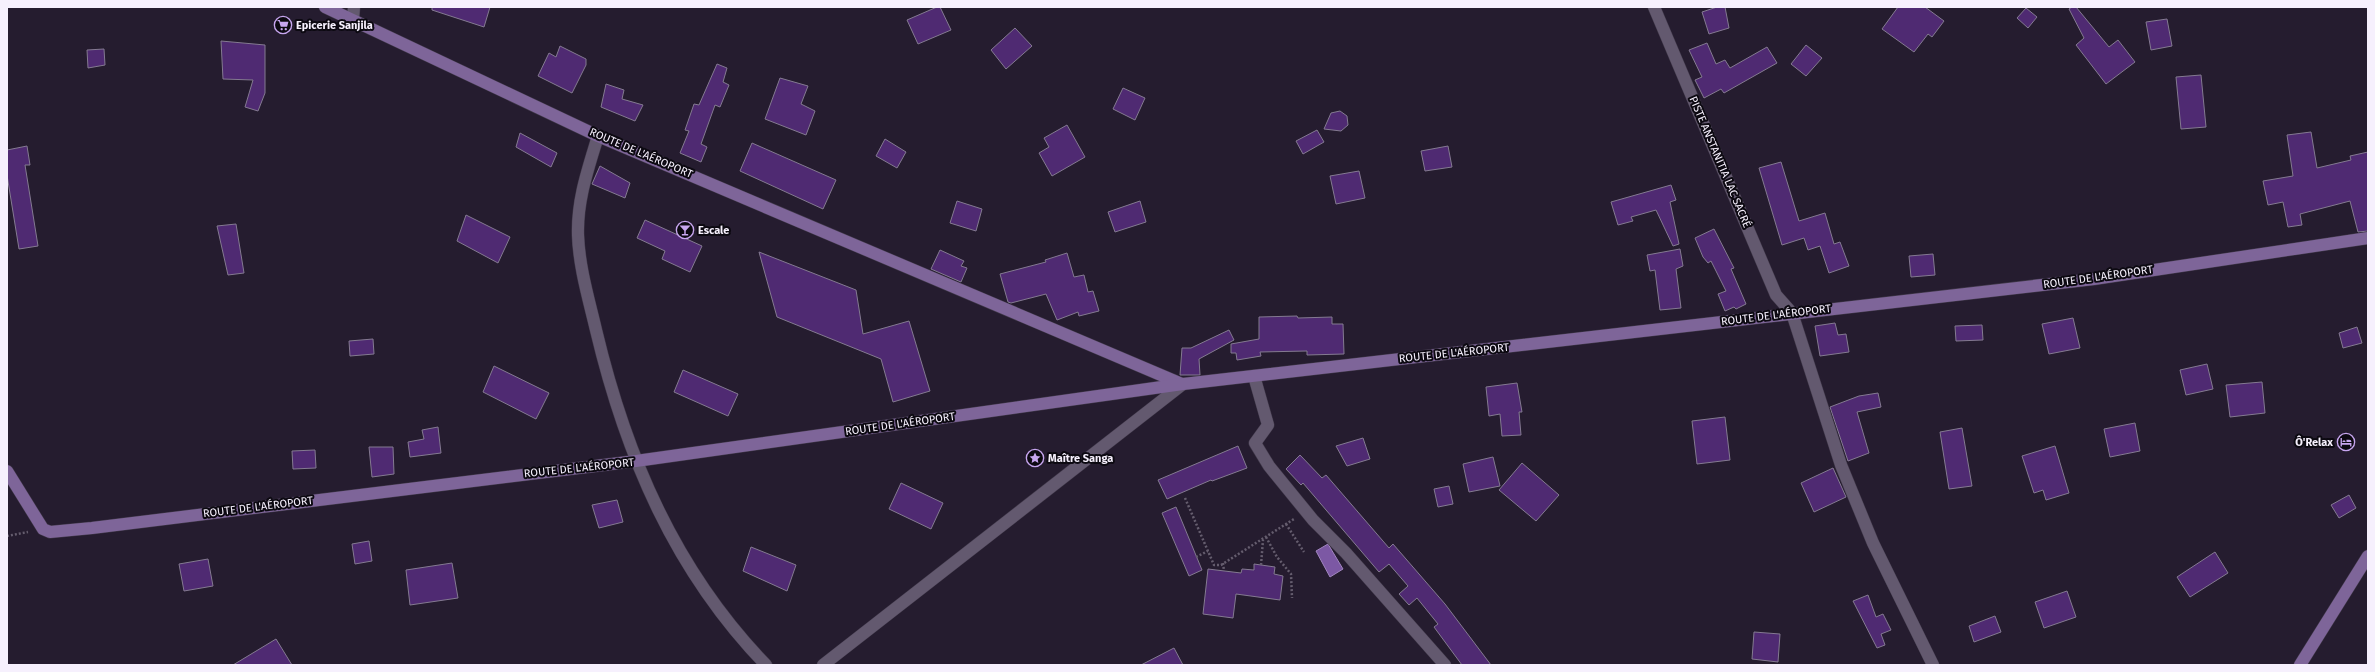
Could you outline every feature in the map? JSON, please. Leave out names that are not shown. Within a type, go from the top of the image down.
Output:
[{"type":"main road","name":"ROUTE DE L'AÉROPORT","points":[[325,7],[598,136],[1183,384]]},
{"type":"main road","name":"ROUTE DE L'AÉROPORT","points":[[46,530],[92,528],[636,461],[1183,384],[2094,279],[2368,238]]},
{"type":"main road","points":[[7,470],[46,530]]},
{"type":"main road","points":[[2300,665],[2368,556]]},
{"type":"street","points":[[353,19],[354,7]]},
{"type":"street","name":"PISTE ANSTANITIA LAC SACRÉ","points":[[1654,7],[1776,295],[1792,313]]},
{"type":"street","points":[[598,136],[580,194],[578,236],[586,291],[608,381],[636,461],[685,563],[711,600],[766,665]]},
{"type":"street","points":[[1792,313],[1841,465],[1873,543],[1933,665]]},
{"type":"street","points":[[1254,376],[1268,425],[1255,443],[1269,466],[1306,511],[1346,553],[1445,665]]},
{"type":"street","points":[[823,665],[1183,384]]},
{"type":"path","points":[[1185,498],[1214,565],[1223,563],[1306,511]]},
{"type":"path","points":[[1286,524],[1304,552]]},
{"type":"path","points":[[7,536],[46,530]]},
{"type":"path","points":[[1266,537],[1277,557],[1291,574],[1292,598]]},
{"type":"path","points":[[1261,565],[1263,539]]},
{"type":"path","points":[[1196,557],[1208,551]]},
{"type":"path","points":[[1223,563],[1224,571]]},
{"type":"shaded area","points":[[1328,544],[1343,569],[1330,577],[1316,551]]},
{"type":"building","points":[[432,7],[490,7],[484,27],[432,10]]},
{"type":"building","points":[[940,7],[951,30],[918,44],[907,20]]},
{"type":"building","points":[[1717,7],[1725,7],[1729,28],[1709,34],[1702,12]]},
{"type":"building","points":[[1898,7],[1925,7],[1944,21],[1932,37],[1928,34],[1914,52],[1882,29]]},
{"type":"building","points":[[2076,7],[2109,47],[2118,40],[2135,62],[2106,84],[2076,45],[2084,38],[2069,9]]},
{"type":"building","points":[[2026,8],[2037,17],[2028,28],[2017,18]]},
{"type":"building","points":[[2167,19],[2172,46],[2151,50],[2146,22]]},
{"type":"building","points":[[1015,28],[1032,46],[1006,69],[991,50]]},
{"type":"building","points":[[221,41],[265,45],[265,93],[258,111],[245,107],[253,80],[223,79]]},
{"type":"building","points":[[1707,43],[1716,64],[1725,60],[1730,68],[1767,47],[1777,63],[1724,93],[1721,89],[1704,98],[1695,80],[1702,77],[1689,50]]},
{"type":"building","points":[[1806,45],[1822,58],[1806,76],[1791,64]]},
{"type":"building","points":[[560,46],[586,59],[586,65],[572,93],[538,76],[549,53],[556,57]]},
{"type":"building","points":[[104,49],[105,65],[88,68],[87,50]]},
{"type":"building","points":[[717,64],[727,68],[723,82],[729,85],[720,107],[715,105],[701,144],[707,147],[701,162],[680,153],[689,131],[685,130],[694,104],[699,105]]},
{"type":"building","points":[[2201,75],[2206,127],[2181,129],[2176,77]]},
{"type":"building","points":[[780,78],[808,86],[801,104],[815,111],[806,135],[765,119]]},
{"type":"building","points":[[606,84],[624,90],[622,99],[643,105],[635,121],[601,107]]},
{"type":"building","points":[[1123,88],[1145,98],[1135,120],[1113,109]]},
{"type":"building","points":[[1340,111],[1347,116],[1348,125],[1341,131],[1324,129],[1331,113]]},
{"type":"building","points":[[1067,125],[1085,157],[1052,176],[1039,153],[1049,147],[1044,138]]},
{"type":"building","points":[[1317,130],[1324,142],[1303,154],[1296,141]]},
{"type":"building","points":[[2311,132],[2317,168],[2351,160],[2350,156],[2368,152],[2368,231],[2358,232],[2350,201],[2300,214],[2302,225],[2288,227],[2283,202],[2268,205],[2263,181],[2293,176],[2287,135]]},
{"type":"building","points":[[520,133],[557,153],[551,167],[516,147]]},
{"type":"building","points":[[885,139],[906,152],[897,168],[876,156]]},
{"type":"building","points":[[752,143],[836,180],[823,209],[740,171]]},
{"type":"building","points":[[27,146],[30,165],[25,165],[38,246],[19,249],[7,175],[7,150]]},
{"type":"building","points":[[1448,146],[1452,167],[1425,171],[1421,151]]},
{"type":"building","points":[[1781,162],[1799,221],[1825,213],[1834,244],[1840,242],[1849,266],[1829,273],[1820,246],[1808,250],[1804,238],[1782,245],[1759,168]]},
{"type":"building","points":[[600,166],[630,183],[625,198],[592,184]]},
{"type":"building","points":[[1359,171],[1365,198],[1336,204],[1330,176]]},
{"type":"building","points":[[1671,185],[1676,200],[1670,202],[1679,244],[1673,246],[1656,210],[1631,217],[1633,221],[1618,225],[1611,202]]},
{"type":"building","points":[[957,201],[982,209],[976,231],[950,223]]},
{"type":"building","points":[[1140,201],[1146,222],[1115,232],[1108,212]]},
{"type":"building","points":[[466,215],[510,237],[498,263],[457,241]]},
{"type":"building","points":[[645,220],[702,246],[690,272],[662,259],[665,251],[637,238]]},
{"type":"building","points":[[236,224],[244,273],[228,275],[217,226]]},
{"type":"building","points":[[1714,229],[1734,268],[1731,269],[1746,304],[1736,309],[1734,307],[1725,311],[1718,294],[1726,291],[1711,261],[1708,263],[1703,257],[1695,238]]},
{"type":"building","points":[[1680,249],[1683,266],[1676,269],[1681,308],[1660,310],[1655,270],[1650,271],[1647,255]]},
{"type":"building","points":[[940,250],[964,261],[961,266],[967,268],[961,282],[931,269]]},
{"type":"building","points":[[759,252],[856,290],[863,334],[909,321],[930,391],[893,402],[881,359],[777,317]]},
{"type":"building","points":[[1067,253],[1074,277],[1084,275],[1088,292],[1093,291],[1099,311],[1079,316],[1078,312],[1057,320],[1046,294],[1011,303],[1008,302],[1000,274],[1046,262],[1045,260]]},
{"type":"building","points":[[1933,254],[1935,275],[1911,277],[1909,256]]},
{"type":"building","points":[[1297,316],[1298,318],[1332,317],[1332,324],[1343,324],[1344,354],[1307,355],[1307,351],[1260,352],[1261,356],[1237,360],[1236,353],[1231,353],[1231,344],[1259,339],[1259,317]]},
{"type":"building","points":[[2073,318],[2080,348],[2049,354],[2042,324]]},
{"type":"building","points":[[1835,323],[1838,335],[1846,334],[1849,352],[1820,356],[1815,326]]},
{"type":"building","points":[[1982,325],[1983,340],[1956,341],[1955,326]]},
{"type":"building","points":[[2357,327],[2362,343],[2343,348],[2339,333]]},
{"type":"building","points":[[1229,330],[1234,340],[1199,359],[1200,375],[1180,375],[1182,348],[1191,348]]},
{"type":"building","points":[[373,339],[374,354],[350,356],[349,341]]},
{"type":"building","points":[[2207,364],[2213,389],[2186,395],[2180,370]]},
{"type":"building","points":[[494,366],[549,393],[536,419],[483,392]]},
{"type":"building","points":[[683,370],[738,394],[728,416],[674,392]]},
{"type":"building","points":[[2262,382],[2265,413],[2230,417],[2226,385]]},
{"type":"building","points":[[1517,383],[1522,412],[1519,412],[1521,435],[1502,436],[1500,414],[1489,416],[1486,387]]},
{"type":"building","points":[[1878,393],[1881,407],[1857,412],[1869,453],[1848,461],[1830,407],[1859,396]]},
{"type":"building","points":[[1725,417],[1730,460],[1697,464],[1692,421]]},
{"type":"building","points":[[2135,423],[2140,451],[2110,457],[2104,429]]},
{"type":"building","points":[[438,427],[441,453],[410,457],[408,442],[424,439],[422,430]]},
{"type":"building","points":[[1962,428],[1972,486],[1949,489],[1940,432]]},
{"type":"building","points":[[1363,438],[1370,459],[1347,466],[1336,446]]},
{"type":"building","points":[[1238,446],[1247,468],[1212,481],[1211,480],[1167,499],[1158,480]]},
{"type":"building","points":[[2055,446],[2069,493],[2046,500],[2043,490],[2034,493],[2022,456]]},
{"type":"building","points":[[369,447],[393,447],[394,474],[372,477]]},
{"type":"building","points":[[315,450],[316,468],[293,469],[292,451]]},
{"type":"building","points":[[1300,455],[1322,478],[1326,475],[1389,548],[1393,544],[1445,604],[1491,665],[1462,665],[1434,627],[1438,624],[1417,598],[1409,605],[1399,594],[1408,586],[1389,564],[1379,572],[1303,483],[1301,485],[1286,469]]},
{"type":"building","points":[[1493,457],[1500,486],[1469,492],[1463,464]]},
{"type":"building","points":[[1522,463],[1559,495],[1536,521],[1499,490]]},
{"type":"building","points":[[1833,468],[1846,497],[1814,512],[1801,483]]},
{"type":"building","points":[[901,483],[943,503],[931,529],[889,509]]},
{"type":"building","points":[[1449,486],[1453,504],[1438,507],[1434,489]]},
{"type":"building","points":[[2349,495],[2356,508],[2339,518],[2331,505]]},
{"type":"building","points":[[617,500],[623,522],[599,528],[592,505]]},
{"type":"building","points":[[1176,507],[1202,570],[1189,576],[1162,513]]},
{"type":"building","points":[[369,541],[372,561],[355,564],[352,544]]},
{"type":"building","points":[[751,547],[796,565],[787,591],[743,571]]},
{"type":"building","points":[[2215,552],[2228,573],[2190,597],[2177,577]]},
{"type":"building","points":[[208,559],[213,586],[184,591],[179,564]]},
{"type":"building","points":[[452,563],[458,598],[410,605],[406,570]]},
{"type":"building","points":[[1254,564],[1275,567],[1274,574],[1283,576],[1280,600],[1236,594],[1233,618],[1203,614],[1208,569],[1241,573],[1242,569],[1254,570]]},
{"type":"building","points":[[2067,591],[2076,617],[2044,628],[2035,602]]},
{"type":"building","points":[[1868,595],[1876,617],[1883,614],[1891,630],[1881,634],[1885,645],[1877,648],[1853,601]]},
{"type":"building","points":[[1995,616],[2001,632],[1974,642],[1969,626]]},
{"type":"building","points":[[1754,632],[1780,634],[1778,662],[1752,659]]},
{"type":"building","points":[[276,639],[292,665],[233,665]]},
{"type":"building","points":[[1174,648],[1183,665],[1141,665]]},
{"type":"place","name":"Epicerie Sanjila","points":[[283,25]]},
{"type":"place","name":"Escale","points":[[685,230]]},
{"type":"place","name":"Ô'Relax","points":[[2346,442]]},
{"type":"place","name":"Maître Sanga","points":[[1035,458]]}]
